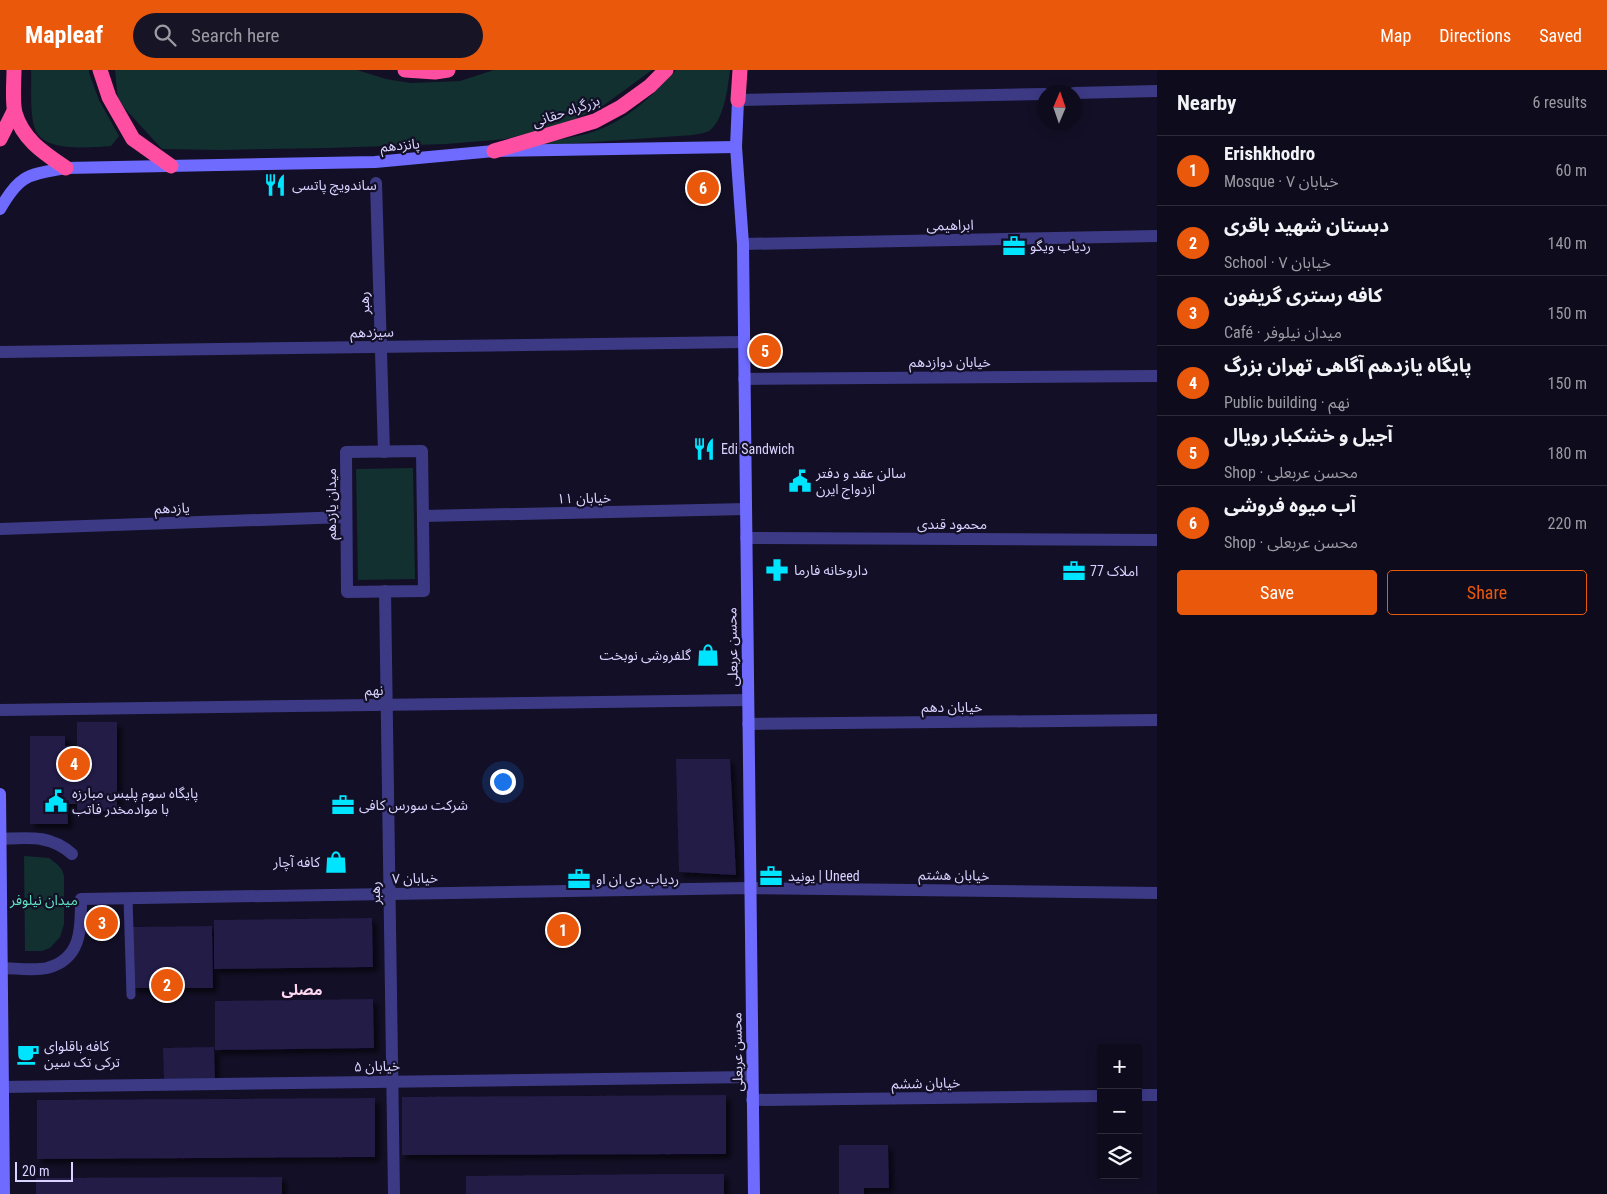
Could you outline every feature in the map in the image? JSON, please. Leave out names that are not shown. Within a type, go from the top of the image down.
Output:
[{"type":"highway","points":[[14,70],[14,111],[23,132],[34,145],[66,168]]},
{"type":"highway","points":[[100,70],[109,97],[134,138],[171,166]]},
{"type":"highway","points":[[405,70],[435,72],[448,70]]},
{"type":"highway","name":"بزرگراه حقانی","points":[[494,151],[595,121],[621,107],[650,86],[666,70]]},
{"type":"highway","points":[[738,100],[740,70]]},
{"type":"highway","points":[[0,139],[14,111]]},
{"type":"main road","name":"محسن عربعلی","points":[[738,100],[736,147],[743,244],[754,1194]]},
{"type":"main road","name":"پانزدهم","points":[[0,209],[16,184],[34,174],[66,168],[375,162],[494,151],[736,147]]},
{"type":"main road","points":[[0,794],[4,1194]]},
{"type":"street","points":[[1082,93],[1157,92]]},
{"type":"street","points":[[738,100],[1037,94]]},
{"type":"street","name":"رهبر","points":[[376,183],[384,452]]},
{"type":"street","name":"ابراهیمی","points":[[743,244],[1157,236]]},
{"type":"street","name":"سیزدهم","points":[[0,352],[744,342]]},
{"type":"street","name":"خیابان دوازدهم","points":[[744,379],[1157,376]]},
{"type":"street","name":"میدان یازدهم","points":[[422,451],[423,516],[424,591],[347,592],[346,452],[422,451]]},
{"type":"street","name":"خیابان ۱۱","points":[[423,516],[746,509]]},
{"type":"street","name":"یازدهم","points":[[0,528],[345,517]]},
{"type":"street","name":"محمود قندی","points":[[746,538],[1157,540]]},
{"type":"street","name":"رهبر","points":[[385,591],[394,1194]]},
{"type":"street","name":"نهم","points":[[0,710],[748,700]]},
{"type":"street","name":"خیابان دهم","points":[[748,724],[1157,720]]},
{"type":"street","points":[[0,839],[47,840],[64,847],[72,854]]},
{"type":"street","name":"خیابان ۷","points":[[1,968],[46,968],[58,963],[69,955],[76,946],[80,936],[81,899],[750,888]]},
{"type":"street","name":"خیابان هشتم","points":[[750,888],[1157,893]]},
{"type":"street","name":"خیابان ۵","points":[[2,1087],[752,1077]]},
{"type":"street","points":[[1142,1095],[1157,1095]]},
{"type":"street","name":"خیابان ششم","points":[[752,1100],[1097,1096]]},
{"type":"lane","points":[[128,898],[131,995]]},
{"type":"green space","points":[[31,70],[89,70],[99,100],[119,136],[111,146],[59,146],[41,138],[36,131],[32,118]]},
{"type":"green space","points":[[115,70],[357,70],[386,79],[411,83],[460,81],[494,70],[652,70],[600,108],[566,123],[506,139],[446,144],[218,150],[162,149],[118,101]]},
{"type":"green space","points":[[676,70],[730,70],[722,112],[709,131],[693,135],[522,147],[586,134],[612,124],[647,99]]},
{"type":"green space","points":[[413,468],[415,579],[358,580],[356,469]]},
{"type":"green space","name":"میدان نیلوفر","points":[[24,856],[49,858],[58,865],[64,876],[64,924],[60,937],[50,948],[42,951],[25,951]]},
{"type":"building","points":[[77,722],[117,722],[117,811],[77,811],[77,804],[67,804],[68,824],[30,824],[30,736],[65,736],[65,746],[77,746]]},
{"type":"building","points":[[676,759],[730,759],[736,875],[679,872]]},
{"type":"building","points":[[372,918],[373,967],[214,969],[214,920]]},
{"type":"building","points":[[212,926],[213,988],[132,988],[131,927]]},
{"type":"building","points":[[373,999],[374,1048],[215,1050],[215,1001]]},
{"type":"building","points":[[214,1047],[215,1079],[164,1080],[163,1048]]},
{"type":"building","points":[[726,1095],[726,1154],[402,1155],[402,1097]]},
{"type":"building","points":[[375,1098],[375,1157],[37,1159],[37,1100]]},
{"type":"building","points":[[839,1145],[888,1145],[889,1188],[864,1188],[864,1194],[839,1194]]},
{"type":"building","points":[[724,1174],[724,1194],[466,1194],[466,1176]]},
{"type":"building","points":[[282,1177],[282,1194],[36,1194],[36,1178]]},
{"type":"place","name":"ساندویچ پاتسی","points":[[275,185]]},
{"type":"place","name":"آب میوه فروشی","points":[[703,188]]},
{"type":"place","name":"ردیاب ویگو","points":[[1014,246]]},
{"type":"place","name":"آجیل و خشکبار رویال","points":[[765,351]]},
{"type":"place","name":"Edi Sandwich","points":[[704,449]]},
{"type":"place","name":"سالن عقد و دفتر ازدواج ایرن","points":[[800,481]]},
{"type":"place","name":"داروخانه فارما","points":[[777,570]]},
{"type":"place","name":"املاک 77","points":[[1074,571]]},
{"type":"place","name":"گلفروشی نوبخت","points":[[708,655]]},
{"type":"place","name":"پایگاه یازدهم آگاهی تهران بزرگ","points":[[74,764]]},
{"type":"place","name":"پایگاه سوم پلیس مبارزه با موادمخدر فاتب","points":[[56,801]]},
{"type":"place","name":"شرکت سورس کافی","points":[[343,805]]},
{"type":"place","name":"کافه آچار","points":[[336,862]]},
{"type":"place","name":"یونید | Uneed","points":[[771,876]]},
{"type":"place","name":"ردیاب دی ان او","points":[[579,879]]},
{"type":"place","name":"کافه رستری گریفون","points":[[102,923]]},
{"type":"place","name":"Erishkhodro","points":[[563,930]]},
{"type":"place","name":"دبستان شهید باقری","points":[[167,985]]},
{"type":"place","name":"کافه باقلوای ترکی تک سین","points":[[28,1054]]},
{"type":"district","name":"مصلی","points":[[302,990]]}]
